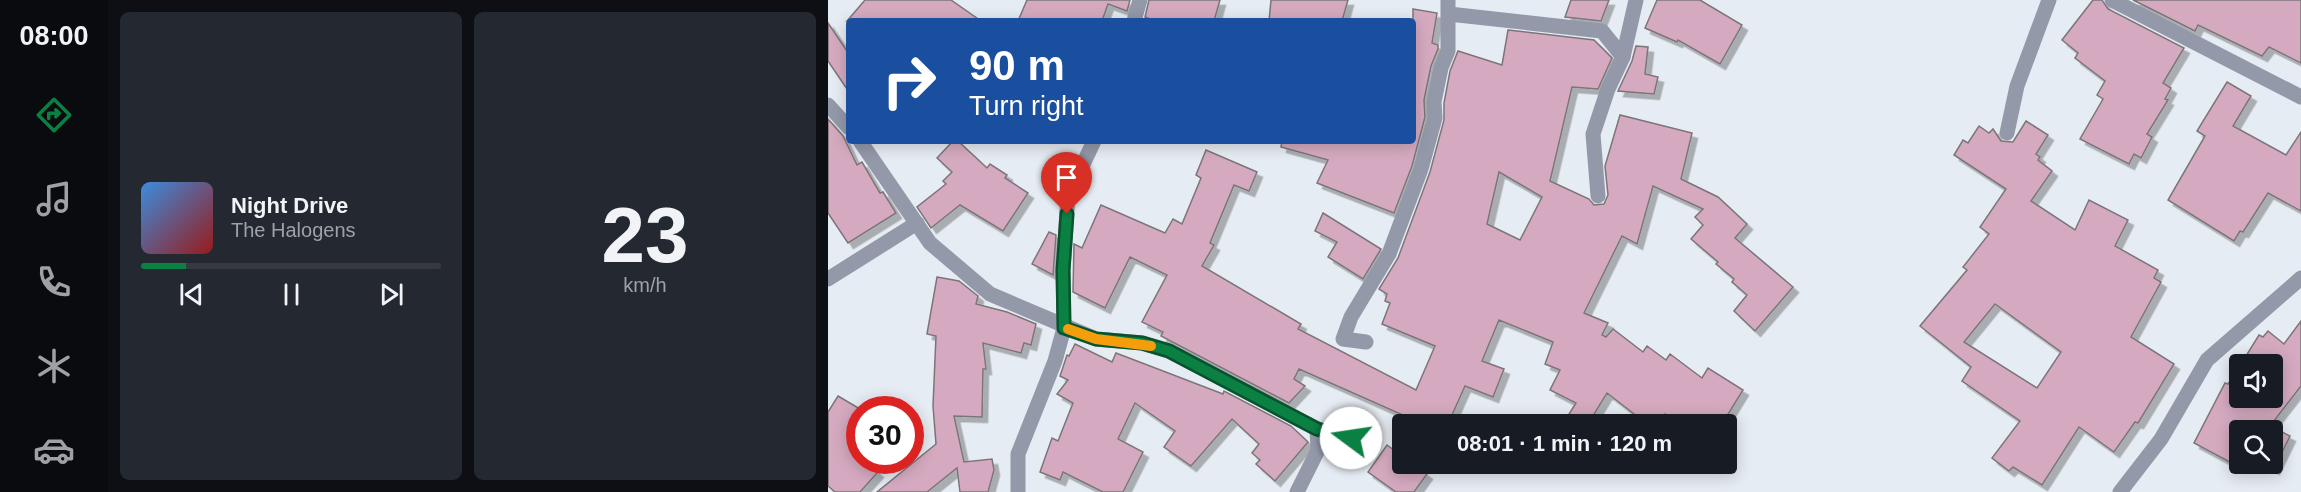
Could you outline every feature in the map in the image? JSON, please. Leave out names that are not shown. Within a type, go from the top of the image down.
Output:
[{"type":"street","points":[[1135,18],[1140,0]]},
{"type":"street","points":[[1598,196],[1593,134],[1608,89],[1623,57],[1636,0]]},
{"type":"street","points":[[2007,134],[2017,86],[2049,0]]},
{"type":"street","points":[[2112,0],[2301,97]]},
{"type":"street","points":[[1366,342],[1343,339],[1351,317],[1389,254],[1421,169],[1435,118],[1434,102],[1439,79],[1448,51],[1449,7],[1602,31],[1623,57]]},
{"type":"street","points":[[828,105],[846,125]]},
{"type":"street","points":[[862,144],[930,243],[990,294],[1064,328],[1096,339],[1142,343],[1169,351],[1317,429],[1368,442]]},
{"type":"street","points":[[1018,492],[1018,454],[1055,361],[1064,328],[1063,270],[1068,196],[1093,144]]},
{"type":"street","points":[[828,279],[916,223]]},
{"type":"street","points":[[2120,492],[2161,439],[2207,360],[2301,278]]},
{"type":"street","points":[[1297,492],[1318,450],[1317,429]]},
{"type":"building","points":[[865,0],[951,0],[977,18],[850,18]]},
{"type":"building","points":[[1027,0],[1130,0],[1127,11],[1108,4],[1103,18],[1019,18]]},
{"type":"building","points":[[1149,0],[1220,0],[1215,18],[1145,17]]},
{"type":"building","points":[[1271,0],[1348,0],[1343,18],[1269,18]]},
{"type":"building","points":[[1571,0],[1609,0],[1601,21],[1565,17]]},
{"type":"building","points":[[1657,0],[1700,0],[1742,25],[1720,64],[1678,40],[1677,42],[1645,28]]},
{"type":"building","points":[[2093,0],[2102,0],[2108,9],[2184,48],[2163,83],[2171,88],[2165,99],[2168,100],[2147,134],[2152,137],[2141,158],[2134,154],[2129,164],[2080,139],[2103,99],[2097,95],[2105,81],[2075,58],[2078,53],[2062,40]]},
{"type":"building","points":[[2133,0],[2301,0],[2301,63],[2269,47],[2262,56],[2198,25],[2195,31]]},
{"type":"building","points":[[1413,9],[1437,13],[1432,43],[1438,45],[1438,49],[1431,66],[1424,100],[1425,117],[1412,166],[1394,213],[1317,183],[1328,160],[1281,147],[1282,144],[1416,144],[1416,18],[1413,18]]},
{"type":"building","points":[[828,23],[846,50],[846,88],[828,61]]},
{"type":"building","points":[[1508,30],[1594,40],[1612,58],[1598,89],[1572,87],[1550,181],[1589,199],[1594,205],[1604,204],[1608,195],[1605,166],[1620,115],[1692,133],[1681,179],[1718,197],[1747,224],[1735,238],[1793,287],[1755,331],[1734,311],[1747,295],[1732,282],[1734,279],[1716,264],[1718,262],[1691,239],[1703,225],[1695,217],[1703,209],[1653,186],[1637,244],[1622,236],[1584,313],[1608,323],[1602,335],[1606,337],[1613,329],[1643,352],[1647,346],[1666,360],[1670,354],[1702,378],[1708,368],[1743,390],[1728,414],[1634,414],[1607,393],[1594,414],[1569,414],[1576,403],[1550,390],[1560,370],[1545,364],[1553,342],[1499,320],[1482,361],[1504,369],[1493,397],[1465,386],[1452,414],[1400,414],[1299,369],[1294,379],[1305,386],[1289,403],[1161,336],[1163,332],[1142,322],[1167,275],[1130,257],[1105,308],[1073,292],[1074,244],[1082,248],[1101,205],[1165,233],[1173,219],[1182,224],[1201,178],[1196,175],[1206,150],[1257,172],[1249,191],[1234,185],[1210,243],[1214,245],[1202,266],[1301,324],[1298,329],[1416,390],[1435,346],[1382,324],[1390,303],[1385,301],[1387,294],[1379,289],[1398,258],[1430,172],[1444,120],[1444,103],[1450,71],[1458,51],[1502,65]],"holes":[[[1499,172],[1542,197],[1520,240],[1487,224]]]},
{"type":"building","points":[[1636,46],[1648,47],[1645,74],[1658,77],[1654,94],[1618,91],[1632,61]]},
{"type":"building","points":[[2227,82],[2251,96],[2233,126],[2286,155],[2301,132],[2301,211],[2268,193],[2243,232],[2240,231],[2234,241],[2168,200],[2205,136],[2197,131]]},
{"type":"building","points":[[828,119],[843,136],[857,165],[862,162],[880,193],[883,192],[896,213],[848,243],[828,213]]},
{"type":"building","points":[[2026,121],[2048,135],[2036,154],[2040,157],[2038,160],[2052,171],[2031,201],[2075,230],[2089,200],[2128,220],[2115,246],[2158,270],[2154,278],[2161,282],[2131,337],[2174,364],[2138,423],[2135,422],[2114,452],[2079,427],[2042,485],[2013,467],[2009,471],[1992,458],[2020,421],[1962,381],[1971,367],[1920,326],[1967,270],[1963,267],[1989,234],[1980,227],[2006,189],[1954,155],[1963,140],[1968,143],[1979,126],[1989,133],[1993,129],[2001,141],[2013,142]],"holes":[[[1995,304],[2061,352],[2037,388],[1964,342]]]},
{"type":"building","points":[[950,144],[961,144],[987,168],[990,164],[1007,175],[1005,178],[1028,193],[1003,231],[960,205],[931,228],[917,207],[946,184],[943,181],[952,172],[937,158]]},
{"type":"building","points":[[1323,213],[1381,249],[1363,279],[1328,257],[1337,242],[1315,231]]},
{"type":"building","points":[[1049,232],[1056,235],[1053,275],[1032,264]]},
{"type":"building","points":[[937,277],[959,281],[978,296],[976,304],[1007,312],[1036,324],[1031,345],[1024,343],[1021,353],[983,343],[986,369],[983,369],[982,417],[954,416],[964,462],[992,459],[994,470],[988,492],[960,492],[957,468],[927,492],[877,492],[899,474],[924,474],[924,454],[936,444],[933,406],[936,336],[927,334]]},
{"type":"building","points":[[2301,321],[2301,386],[2275,420],[2229,420],[2229,462],[2194,443],[2225,383],[2229,382],[2229,408],[2283,408],[2283,354],[2247,354],[2259,335],[2263,337],[2268,331],[2284,344]]},
{"type":"building","points":[[1075,344],[1112,362],[1116,353],[1223,394],[1224,391],[1291,426],[1308,442],[1275,481],[1256,464],[1260,460],[1252,453],[1259,444],[1232,419],[1191,466],[1164,447],[1175,431],[1135,403],[1118,439],[1143,452],[1123,492],[1103,492],[1063,472],[1060,480],[1040,472],[1052,438],[1058,441],[1073,403],[1057,394],[1068,380],[1060,376],[1067,355],[1069,356]]},
{"type":"building","points":[[838,396],[846,401],[846,474],[876,474],[860,492],[835,492],[828,486],[828,412]]},
{"type":"building","points":[[2283,432],[2290,436],[2283,450]]},
{"type":"building","points":[[1387,445],[1392,449],[1392,474],[1427,474],[1414,492],[1396,492],[1368,472]]},
{"type":"slow traffic","points":[[1068,329],[1096,339],[1142,343],[1151,346]]},
{"type":"route","points":[[1067,214],[1063,270],[1064,328],[1096,339],[1142,343],[1169,351],[1188,364],[1317,429],[1351,438]]}]
